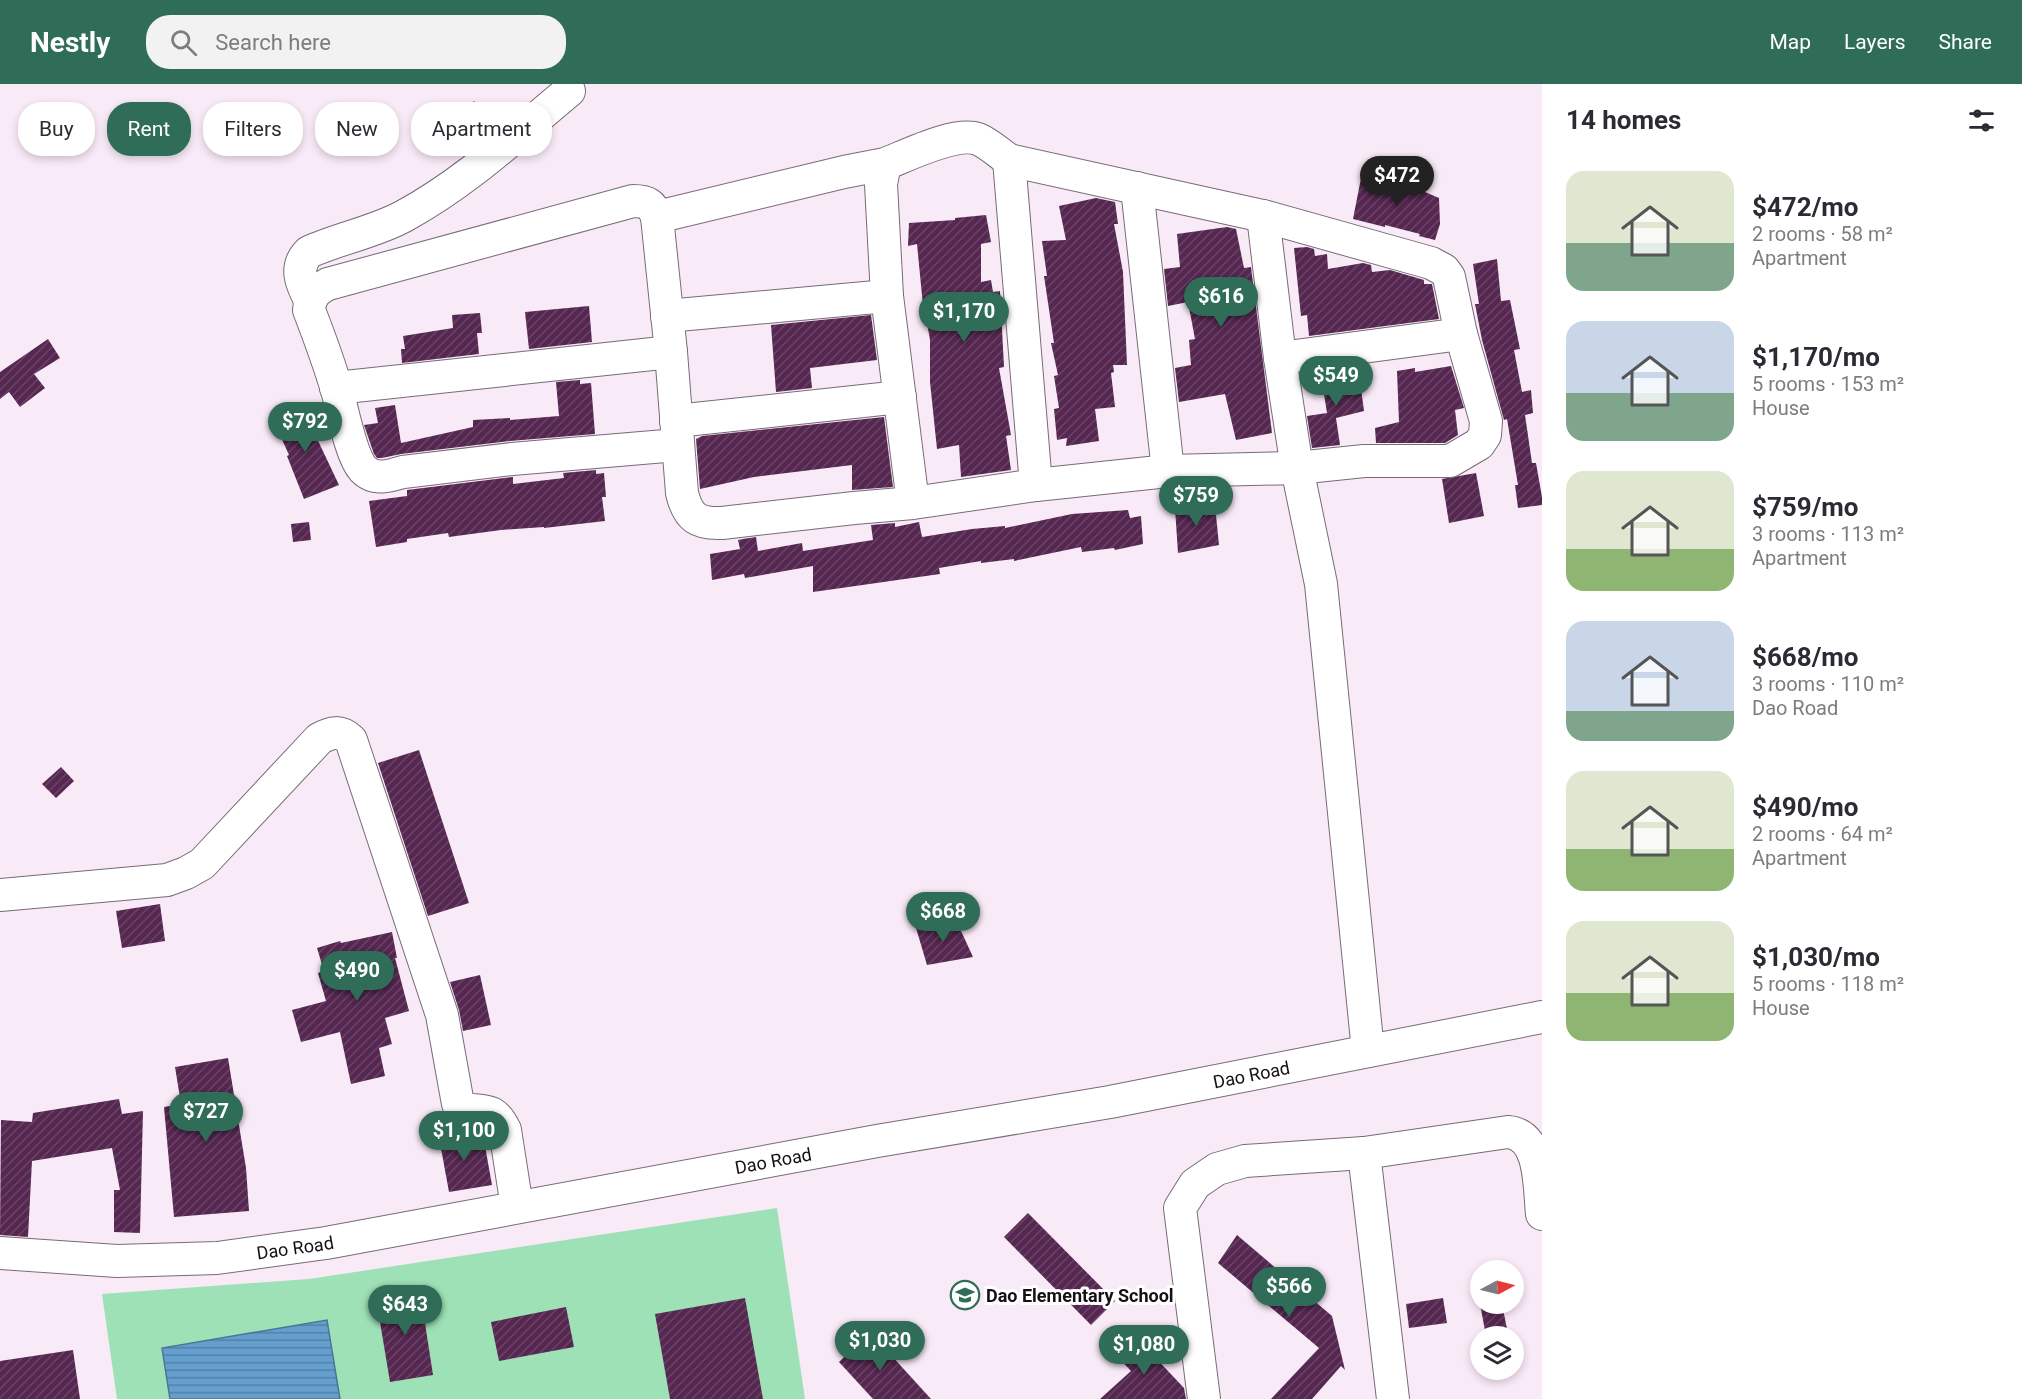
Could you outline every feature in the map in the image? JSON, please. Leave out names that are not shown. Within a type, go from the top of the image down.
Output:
[{"type":"street","points":[[310,300],[302,284],[300,271],[303,259],[309,252],[386,225],[419,207],[468,174],[569,91]]},
{"type":"street","points":[[657,217],[844,172],[885,165],[931,145],[954,139],[977,139],[1009,160],[1263,216],[1431,264],[1444,270],[1449,277],[1461,334],[1486,421],[1485,435],[1479,444],[1450,461],[1364,460],[1297,468],[1168,471],[1036,485],[913,503],[706,524],[696,519],[684,500],[676,433],[671,352],[657,217],[651,204],[644,201],[633,201],[328,284],[317,290],[310,300],[309,310],[336,388],[356,458],[363,470],[374,476],[388,477],[403,472],[512,459],[676,433],[900,397]]},
{"type":"street","points":[[1009,160],[1036,485]]},
{"type":"street","points":[[885,165],[881,184],[887,296],[913,503]]},
{"type":"street","points":[[1137,188],[1168,471]]},
{"type":"street","points":[[1263,216],[1280,358],[1297,468],[1321,584],[1368,1051]]},
{"type":"street","points":[[667,316],[887,296]]},
{"type":"street","points":[[1280,358],[1461,334]]},
{"type":"street","points":[[336,388],[671,352]]},
{"type":"street","points":[[0,895],[167,880],[186,873],[202,864],[318,739],[336,732],[344,734],[351,740],[442,1015],[458,1104],[463,1109],[488,1110],[501,1121],[505,1130],[517,1207]]},
{"type":"street","name":"Dao Road","points":[[0,1253],[117,1261],[217,1258],[326,1243],[877,1141],[1110,1102],[1542,1017]]},
{"type":"street","points":[[1204,1399],[1180,1208],[1195,1184],[1217,1169],[1245,1161],[1364,1153],[1508,1132],[1518,1133],[1528,1140],[1536,1156],[1542,1214]]},
{"type":"street","points":[[1364,1153],[1393,1399]]},
{"type":"green space","points":[[777,1208],[805,1399],[117,1399],[102,1294],[309,1279]]},
{"type":"water","points":[[327,1320],[340,1399],[170,1399],[162,1348]]},
{"type":"building","points":[[1362,173],[1439,198],[1440,224],[1435,240],[1385,225],[1385,227],[1353,219]]},
{"type":"building","points":[[1096,198],[1115,202],[1118,224],[1114,224],[1123,272],[1127,365],[1113,365],[1114,372],[1111,373],[1115,407],[1095,409],[1099,441],[1066,446],[1067,438],[1057,440],[1054,409],[1059,408],[1054,376],[1058,375],[1051,343],[1054,343],[1044,276],[1047,276],[1042,241],[1066,240],[1059,206]]},
{"type":"building","points":[[986,215],[991,242],[981,244],[981,282],[991,280],[993,292],[1000,291],[1004,367],[999,368],[1011,435],[1006,436],[1011,470],[961,477],[959,445],[937,449],[930,382],[930,340],[926,316],[924,316],[917,244],[908,246],[909,223]]},
{"type":"building","points":[[1227,227],[1236,229],[1244,268],[1251,267],[1272,433],[1236,440],[1225,394],[1179,402],[1175,368],[1191,365],[1189,340],[1195,339],[1188,302],[1168,306],[1164,269],[1180,267],[1177,234]]},
{"type":"building","points":[[1294,248],[1314,249],[1315,256],[1327,254],[1328,269],[1363,263],[1371,265],[1372,272],[1390,270],[1424,280],[1424,284],[1432,284],[1439,319],[1309,336],[1307,315],[1301,316]]},
{"type":"building","points":[[1497,259],[1501,301],[1510,300],[1520,349],[1514,350],[1522,392],[1531,390],[1533,413],[1525,415],[1532,463],[1536,463],[1542,505],[1518,508],[1515,485],[1518,485],[1507,419],[1504,420],[1482,340],[1475,304],[1479,304],[1473,264]]},
{"type":"building","points":[[589,306],[592,342],[529,349],[525,312]]},
{"type":"building","points":[[480,313],[482,333],[477,333],[479,354],[402,363],[401,349],[405,349],[403,336],[453,328],[452,315]]},
{"type":"building","points":[[871,315],[877,360],[810,368],[812,388],[776,392],[771,325]]},
{"type":"building","points":[[48,339],[60,358],[34,374],[45,388],[20,407],[9,392],[0,399],[0,372]]},
{"type":"building","points":[[1358,366],[1364,411],[1336,418],[1340,445],[1312,448],[1307,416],[1327,413],[1322,382],[1337,381],[1335,369]]},
{"type":"building","points":[[1451,366],[1464,408],[1455,410],[1458,435],[1445,443],[1376,443],[1375,428],[1399,422],[1397,371],[1415,368],[1415,372]]},
{"type":"building","points":[[580,380],[580,384],[591,383],[595,434],[510,441],[377,458],[364,425],[378,423],[375,408],[395,405],[401,443],[473,427],[473,420],[559,416],[556,382]]},
{"type":"building","points":[[293,405],[295,412],[303,409],[339,485],[304,499],[280,435],[275,412]]},
{"type":"building","points":[[884,417],[893,487],[852,490],[852,465],[754,477],[700,489],[696,439],[702,436]]},
{"type":"building","points":[[596,470],[596,474],[604,473],[606,497],[602,497],[605,521],[449,537],[448,533],[407,539],[407,542],[376,547],[369,501],[407,496],[407,490],[513,477],[513,484],[564,478],[563,473]]},
{"type":"building","points":[[1476,473],[1484,516],[1449,523],[1442,479]]},
{"type":"building","points":[[1209,503],[1210,506],[1215,505],[1219,545],[1178,553],[1175,508]]},
{"type":"building","points":[[1128,510],[1130,518],[1141,516],[1143,544],[1115,550],[1114,548],[1082,552],[1081,547],[1014,561],[1014,559],[981,563],[981,561],[939,568],[940,574],[813,592],[813,566],[745,578],[744,574],[712,580],[710,554],[740,549],[738,540],[743,539],[756,537],[758,551],[802,543],[803,551],[873,540],[871,525],[895,523],[895,527],[919,522],[922,537],[972,529],[1005,526],[1005,528],[1072,514]]},
{"type":"building","points":[[309,522],[311,540],[293,542],[291,524]]},
{"type":"building","points":[[419,750],[469,903],[428,916],[378,763]]},
{"type":"building","points":[[61,767],[74,781],[56,798],[42,784]]},
{"type":"building","points":[[160,904],[165,941],[122,948],[116,911]]},
{"type":"building","points":[[956,920],[973,957],[927,965],[916,928]]},
{"type":"building","points":[[392,932],[397,958],[395,958],[409,1011],[385,1018],[392,1044],[379,1048],[385,1076],[351,1084],[340,1032],[301,1042],[292,1010],[326,1001],[318,973],[324,971],[317,948],[340,941],[341,943]]},
{"type":"building","points":[[480,975],[491,1025],[463,1031],[450,982]]},
{"type":"building","points":[[228,1058],[246,1168],[249,1211],[174,1217],[164,1107],[181,1104],[175,1067]]},
{"type":"building","points":[[119,1099],[122,1114],[143,1111],[140,1233],[114,1232],[114,1190],[120,1190],[112,1148],[32,1161],[28,1237],[0,1235],[1,1120],[32,1122],[33,1113]]},
{"type":"building","points":[[466,1128],[470,1150],[485,1146],[492,1185],[449,1192],[438,1132]]},
{"type":"building","points":[[1028,1213],[1115,1301],[1091,1325],[1004,1237]]},
{"type":"building","points":[[1237,1235],[1332,1316],[1345,1370],[1341,1366],[1312,1399],[1271,1399],[1319,1348],[1218,1263]]},
{"type":"building","points":[[420,1291],[433,1375],[390,1382],[376,1298]]},
{"type":"building","points":[[745,1298],[763,1399],[670,1399],[655,1314]]},
{"type":"building","points":[[1443,1298],[1447,1323],[1409,1328],[1406,1304]]},
{"type":"building","points":[[566,1307],[574,1347],[499,1361],[491,1322]]},
{"type":"building","points":[[1482,1314],[1504,1314],[1506,1326],[1484,1326]]},
{"type":"building","points":[[870,1332],[931,1399],[873,1399],[839,1362]]},
{"type":"building","points":[[1134,1335],[1184,1388],[1186,1399],[1100,1399],[1131,1371],[1115,1354]]},
{"type":"building","points":[[73,1350],[80,1399],[0,1399],[0,1361]]},
{"type":"place","name":"Dao Elementary School","points":[[965,1295]]}]
